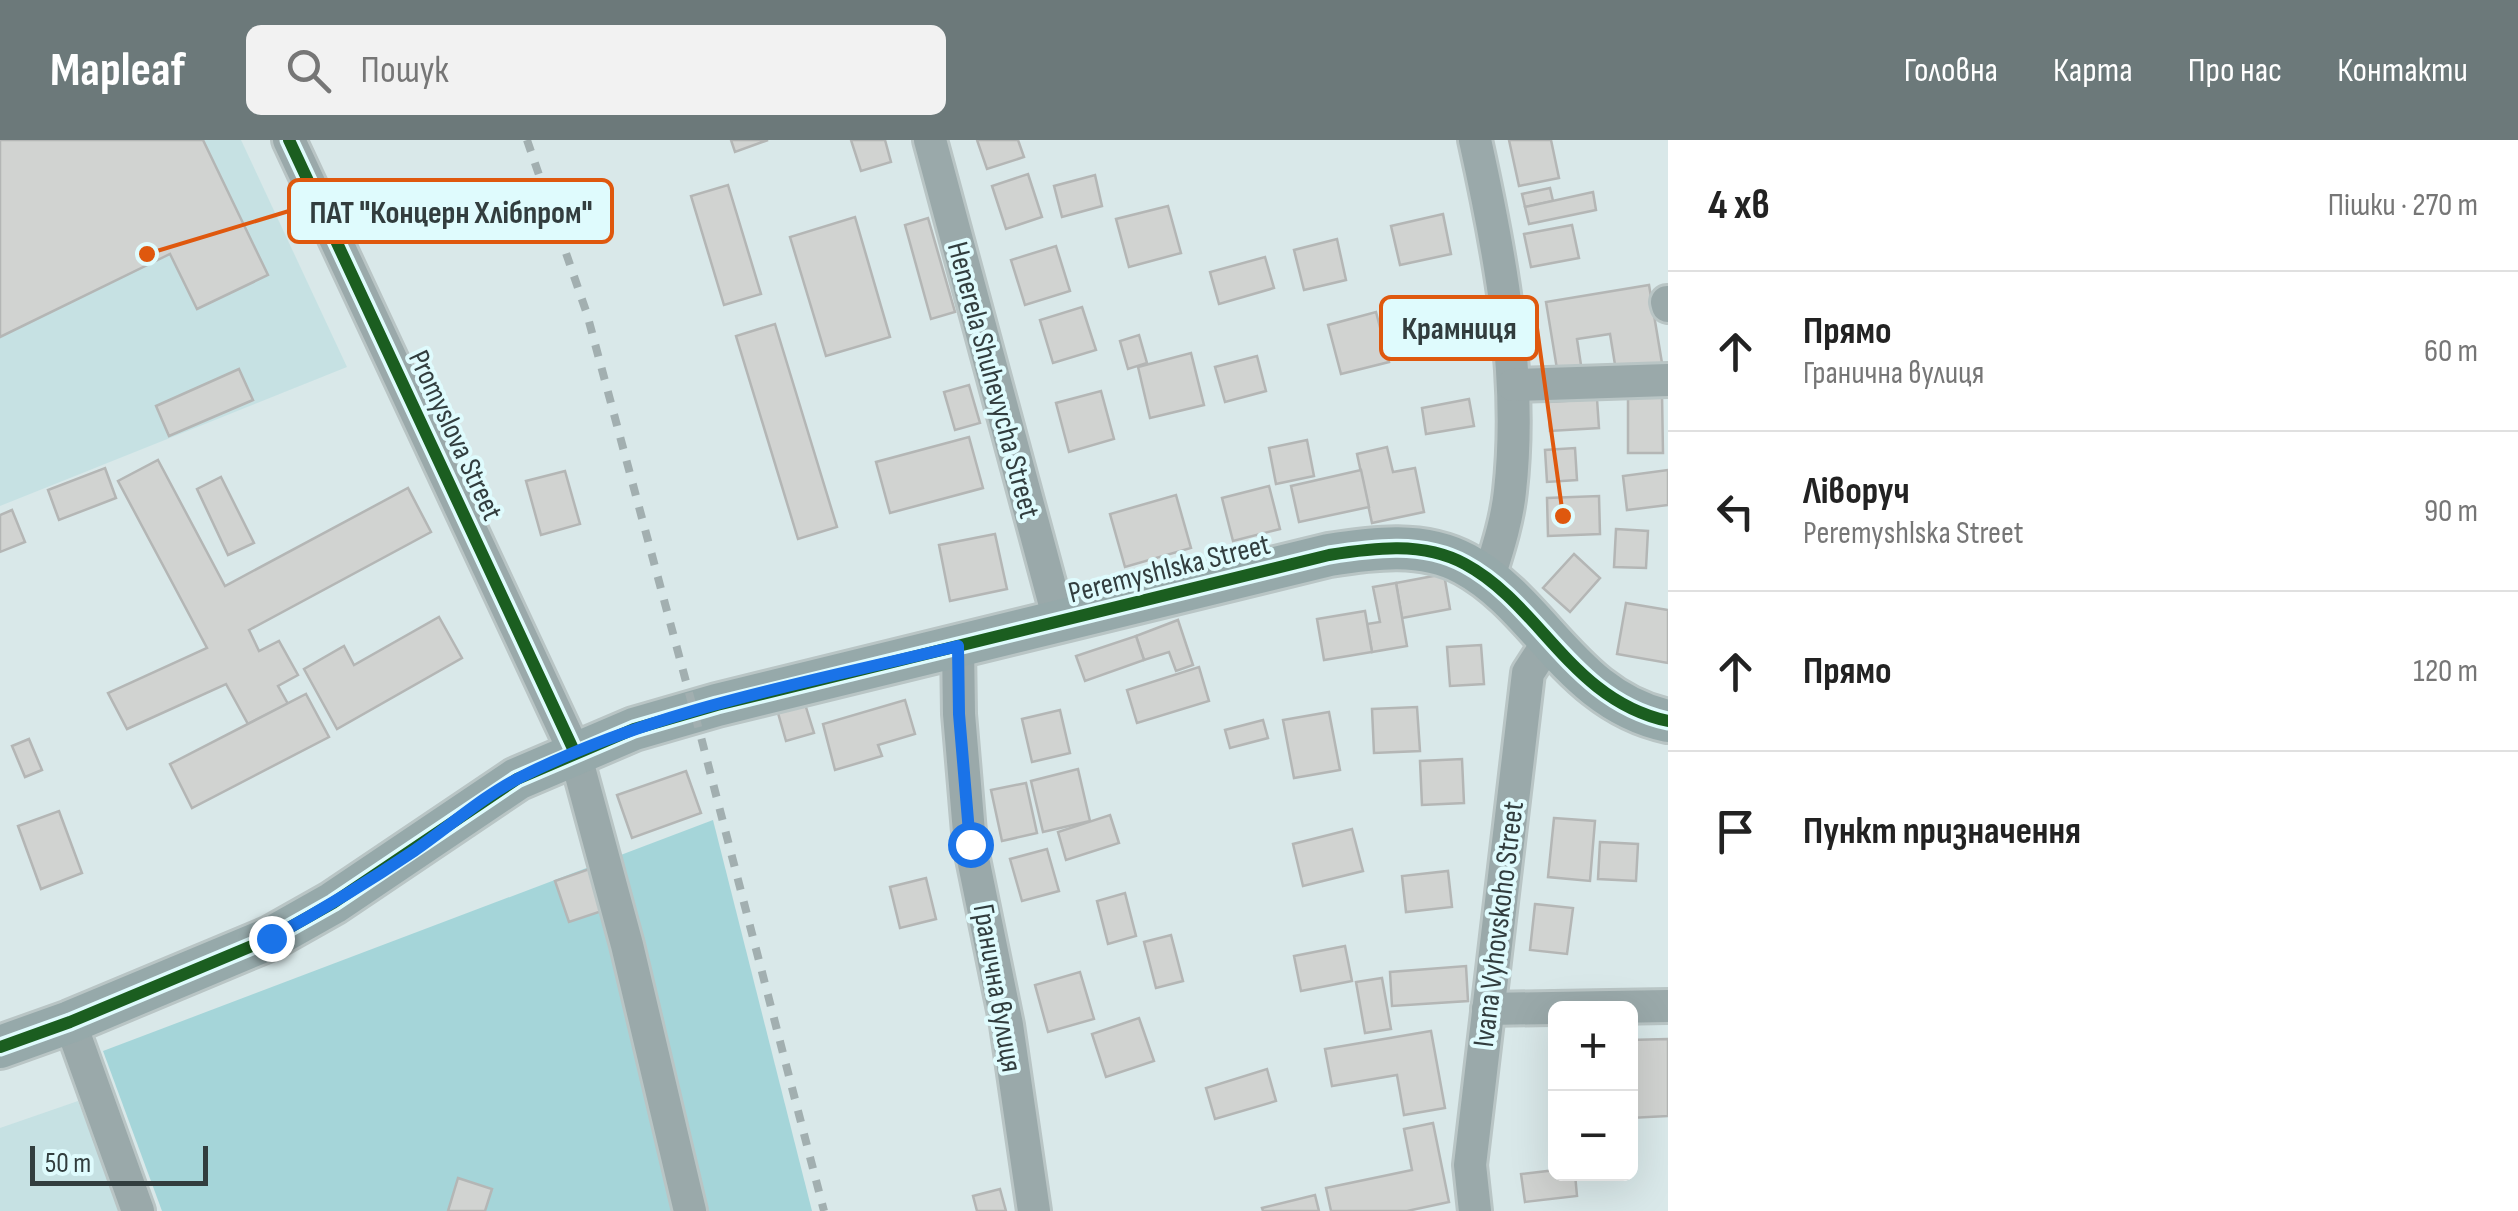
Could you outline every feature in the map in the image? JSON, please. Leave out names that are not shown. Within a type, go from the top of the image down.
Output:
[{"type":"main road","name":"Peremyshlska Street","points":[[0,1046],[70,1022],[271,938],[333,904],[518,778],[634,729],[1059,620],[1372,548],[1435,554],[1463,563],[1488,580],[1594,686],[1630,707],[1668,722]]},
{"type":"street","name":"Promyslova Street","points":[[289,140],[575,753],[627,945],[690,1211]]},
{"type":"street","name":"Henerela Shuhevycha Street","points":[[930,140],[1059,620]]},
{"type":"street","points":[[1475,140],[1503,296],[1513,386],[1510,492],[1488,580]]},
{"type":"street","points":[[1513,386],[1668,380]]},
{"type":"street","name":"Ivana Vyhovskoho Street","points":[[1475,1211],[1470,1165],[1528,674],[1548,642]]},
{"type":"street","name":"Гранична вулиця","points":[[958,646],[959,714],[970,844],[1007,1025],[1034,1211]]},
{"type":"street","points":[[1488,1009],[1668,1006]]},
{"type":"street","points":[[70,1022],[138,1211]]},
{"type":"shaded area","points":[[0,140],[241,140],[347,367],[0,506]]},
{"type":"shaded area","points":[[713,820],[812,1211],[162,1211],[103,1051]]},
{"type":"shaded area","points":[[78,1101],[121,1211],[0,1211],[0,1128]]},
{"type":"building","points":[[0,140],[203,140],[268,275],[197,309],[170,254],[0,337]]},
{"type":"building","points":[[731,140],[768,140],[735,152]]},
{"type":"building","points":[[851,140],[885,140],[891,162],[861,171]]},
{"type":"building","points":[[977,140],[1018,140],[1024,157],[987,169]]},
{"type":"building","points":[[1509,140],[1551,140],[1559,178],[1519,186]]},
{"type":"building","points":[[1028,174],[1042,217],[1006,229],[992,186]]},
{"type":"building","points":[[1095,175],[1102,206],[1062,217],[1054,186]]},
{"type":"building","points":[[728,185],[761,294],[724,305],[691,196]]},
{"type":"building","points":[[1550,188],[1553,201],[1525,207],[1522,194]]},
{"type":"building","points":[[1593,192],[1596,210],[1529,224],[1525,207]]},
{"type":"building","points":[[1168,206],[1181,253],[1129,267],[1116,219]]},
{"type":"building","points":[[1443,214],[1451,254],[1400,265],[1391,226]]},
{"type":"building","points":[[855,217],[890,337],[826,356],[790,237]]},
{"type":"building","points":[[928,218],[955,312],[931,319],[905,225]]},
{"type":"building","points":[[1572,225],[1579,258],[1531,267],[1524,234]]},
{"type":"building","points":[[1337,239],[1346,280],[1304,290],[1294,250]]},
{"type":"building","points":[[1056,246],[1070,291],[1025,305],[1011,260]]},
{"type":"building","points":[[1265,257],[1274,288],[1219,304],[1210,272]]},
{"type":"building","points":[[1649,285],[1663,369],[1617,377],[1610,334],[1577,339],[1581,365],[1557,369],[1546,302]]},
{"type":"building","points":[[1082,307],[1096,350],[1053,363],[1040,320]]},
{"type":"building","points":[[1376,312],[1389,362],[1341,374],[1328,325]]},
{"type":"building","points":[[775,324],[837,527],[798,539],[736,336]]},
{"type":"building","points":[[1139,335],[1147,363],[1128,369],[1120,341]]},
{"type":"building","points":[[1191,353],[1204,405],[1150,418],[1138,367]]},
{"type":"building","points":[[1257,356],[1266,391],[1225,402],[1215,367]]},
{"type":"building","points":[[239,369],[253,400],[169,436],[156,406]]},
{"type":"building","points":[[969,385],[980,423],[955,430],[944,392]]},
{"type":"building","points":[[1101,391],[1114,439],[1069,452],[1056,403]]},
{"type":"building","points":[[1628,394],[1662,394],[1663,453],[1628,453]]},
{"type":"building","points":[[1469,399],[1474,426],[1426,434],[1422,408]]},
{"type":"building","points":[[1597,399],[1599,428],[1550,431],[1548,402]]},
{"type":"building","points":[[969,437],[983,488],[890,513],[876,462]]},
{"type":"building","points":[[1307,440],[1314,476],[1276,484],[1269,448]]},
{"type":"building","points":[[1387,447],[1393,472],[1415,468],[1424,512],[1372,523],[1357,454]]},
{"type":"building","points":[[1575,448],[1577,480],[1547,482],[1545,450]]},
{"type":"building","points":[[158,460],[225,586],[408,488],[431,532],[249,630],[259,651],[279,641],[298,675],[278,686],[288,704],[248,724],[226,684],[127,729],[108,693],[207,648],[118,481]]},
{"type":"building","points":[[105,468],[116,498],[59,520],[48,490]]},
{"type":"building","points":[[1361,470],[1369,507],[1299,522],[1291,486]]},
{"type":"building","points":[[1668,470],[1668,505],[1627,510],[1623,476]]},
{"type":"building","points":[[565,471],[580,524],[541,535],[526,481]]},
{"type":"building","points":[[221,477],[254,543],[228,555],[197,489]]},
{"type":"building","points":[[1269,486],[1280,529],[1233,541],[1222,498]]},
{"type":"building","points":[[1176,495],[1191,548],[1125,567],[1110,514]]},
{"type":"building","points":[[1599,496],[1600,534],[1548,536],[1547,498]]},
{"type":"building","points":[[12,510],[25,542],[0,552],[0,515]]},
{"type":"building","points":[[1616,529],[1648,531],[1646,568],[1614,567]]},
{"type":"building","points":[[995,534],[1007,589],[950,601],[939,545]]},
{"type":"building","points":[[1574,554],[1600,578],[1570,612],[1543,588]]},
{"type":"building","points":[[1444,574],[1450,609],[1402,618],[1396,583]]},
{"type":"building","points":[[1396,583],[1407,646],[1372,652],[1367,624],[1380,622],[1373,587]]},
{"type":"building","points":[[1626,603],[1668,610],[1668,663],[1617,654]]},
{"type":"building","points":[[1365,611],[1372,652],[1324,660],[1317,619]]},
{"type":"building","points":[[439,617],[462,658],[337,729],[304,669],[344,646],[354,665]]},
{"type":"building","points":[[1178,620],[1193,665],[1176,671],[1169,652],[1144,660],[1136,636]]},
{"type":"building","points":[[1136,636],[1144,660],[1085,681],[1076,656]]},
{"type":"building","points":[[1481,645],[1484,684],[1450,686],[1447,647]]},
{"type":"building","points":[[1199,667],[1209,701],[1137,723],[1127,690]]},
{"type":"building","points":[[306,694],[329,737],[192,808],[170,764]]},
{"type":"building","points":[[905,700],[915,734],[878,745],[882,756],[835,770],[823,724]]},
{"type":"building","points":[[805,704],[814,733],[786,741],[778,713]]},
{"type":"building","points":[[1417,707],[1420,751],[1374,753],[1372,709]]},
{"type":"building","points":[[1060,710],[1070,753],[1032,762],[1022,719]]},
{"type":"building","points":[[1329,712],[1340,770],[1294,778],[1283,720]]},
{"type":"building","points":[[1263,720],[1268,738],[1230,748],[1225,730]]},
{"type":"building","points":[[29,739],[42,770],[25,777],[12,746]]},
{"type":"building","points":[[1462,759],[1464,803],[1422,805],[1420,761]]},
{"type":"building","points":[[1078,769],[1090,821],[1043,832],[1031,781]]},
{"type":"building","points":[[686,771],[701,813],[632,838],[617,795]]},
{"type":"building","points":[[1026,783],[1037,833],[1002,841],[991,790]]},
{"type":"building","points":[[59,811],[82,873],[41,889],[18,826]]},
{"type":"building","points":[[1110,815],[1119,843],[1066,860],[1058,832]]},
{"type":"building","points":[[1554,818],[1595,821],[1590,881],[1548,877]]},
{"type":"building","points":[[1352,829],[1363,871],[1303,886],[1293,844]]},
{"type":"building","points":[[1600,842],[1638,844],[1636,881],[1598,879]]},
{"type":"building","points":[[1047,849],[1059,891],[1022,901],[1010,859]]},
{"type":"building","points":[[595,867],[608,909],[569,922],[555,881]]},
{"type":"building","points":[[1448,871],[1452,907],[1406,912],[1402,876]]},
{"type":"building","points":[[926,878],[936,919],[900,928],[890,887]]},
{"type":"building","points":[[1125,893],[1136,936],[1108,944],[1097,901]]},
{"type":"building","points":[[1535,904],[1573,908],[1567,954],[1530,950]]},
{"type":"building","points":[[1171,935],[1183,981],[1156,988],[1144,942]]},
{"type":"building","points":[[1345,946],[1352,981],[1301,991],[1294,956]]},
{"type":"building","points":[[1466,966],[1468,1001],[1392,1006],[1390,972]]},
{"type":"building","points":[[1080,972],[1094,1019],[1048,1032],[1035,985]]},
{"type":"building","points":[[1382,978],[1391,1029],[1365,1033],[1356,982]]},
{"type":"building","points":[[1139,1018],[1154,1061],[1106,1077],[1092,1034]]},
{"type":"building","points":[[1431,1031],[1445,1108],[1404,1115],[1397,1075],[1332,1086],[1325,1049]]},
{"type":"building","points":[[1668,1039],[1668,1116],[1638,1118],[1638,1040]]},
{"type":"building","points":[[1267,1069],[1276,1101],[1215,1119],[1206,1088]]},
{"type":"building","points":[[1433,1123],[1449,1202],[1407,1211],[1331,1211],[1326,1188],[1412,1170],[1404,1129]]},
{"type":"building","points":[[1548,1171],[1548,1181],[1576,1181],[1577,1196],[1525,1202],[1521,1174]]},
{"type":"building","points":[[458,1178],[492,1189],[485,1211],[448,1211]]},
{"type":"building","points":[[1000,1189],[1006,1211],[977,1211],[973,1196]]},
{"type":"building","points":[[1315,1195],[1319,1211],[1262,1208]]},
{"type":"railway","points":[[527,140],[587,314],[824,1211]]},
{"type":"cycle path","points":[[289,140],[575,753]]},
{"type":"cycle path","points":[[0,1047],[271,938],[333,903],[517,779],[634,729],[717,705],[1329,555],[1415,549],[1465,564],[1515,603],[1581,673],[1606,693],[1635,710],[1668,721]]},
{"type":"place","name":"ПАТ \"Концерн Хлібпром\"","points":[[147,254]]},
{"type":"place","name":"Крамниця","points":[[1563,516]]},
{"type":"route","points":[[271,938],[333,904],[518,778],[575,753],[634,729],[717,705],[958,646],[959,714],[970,844]]}]
